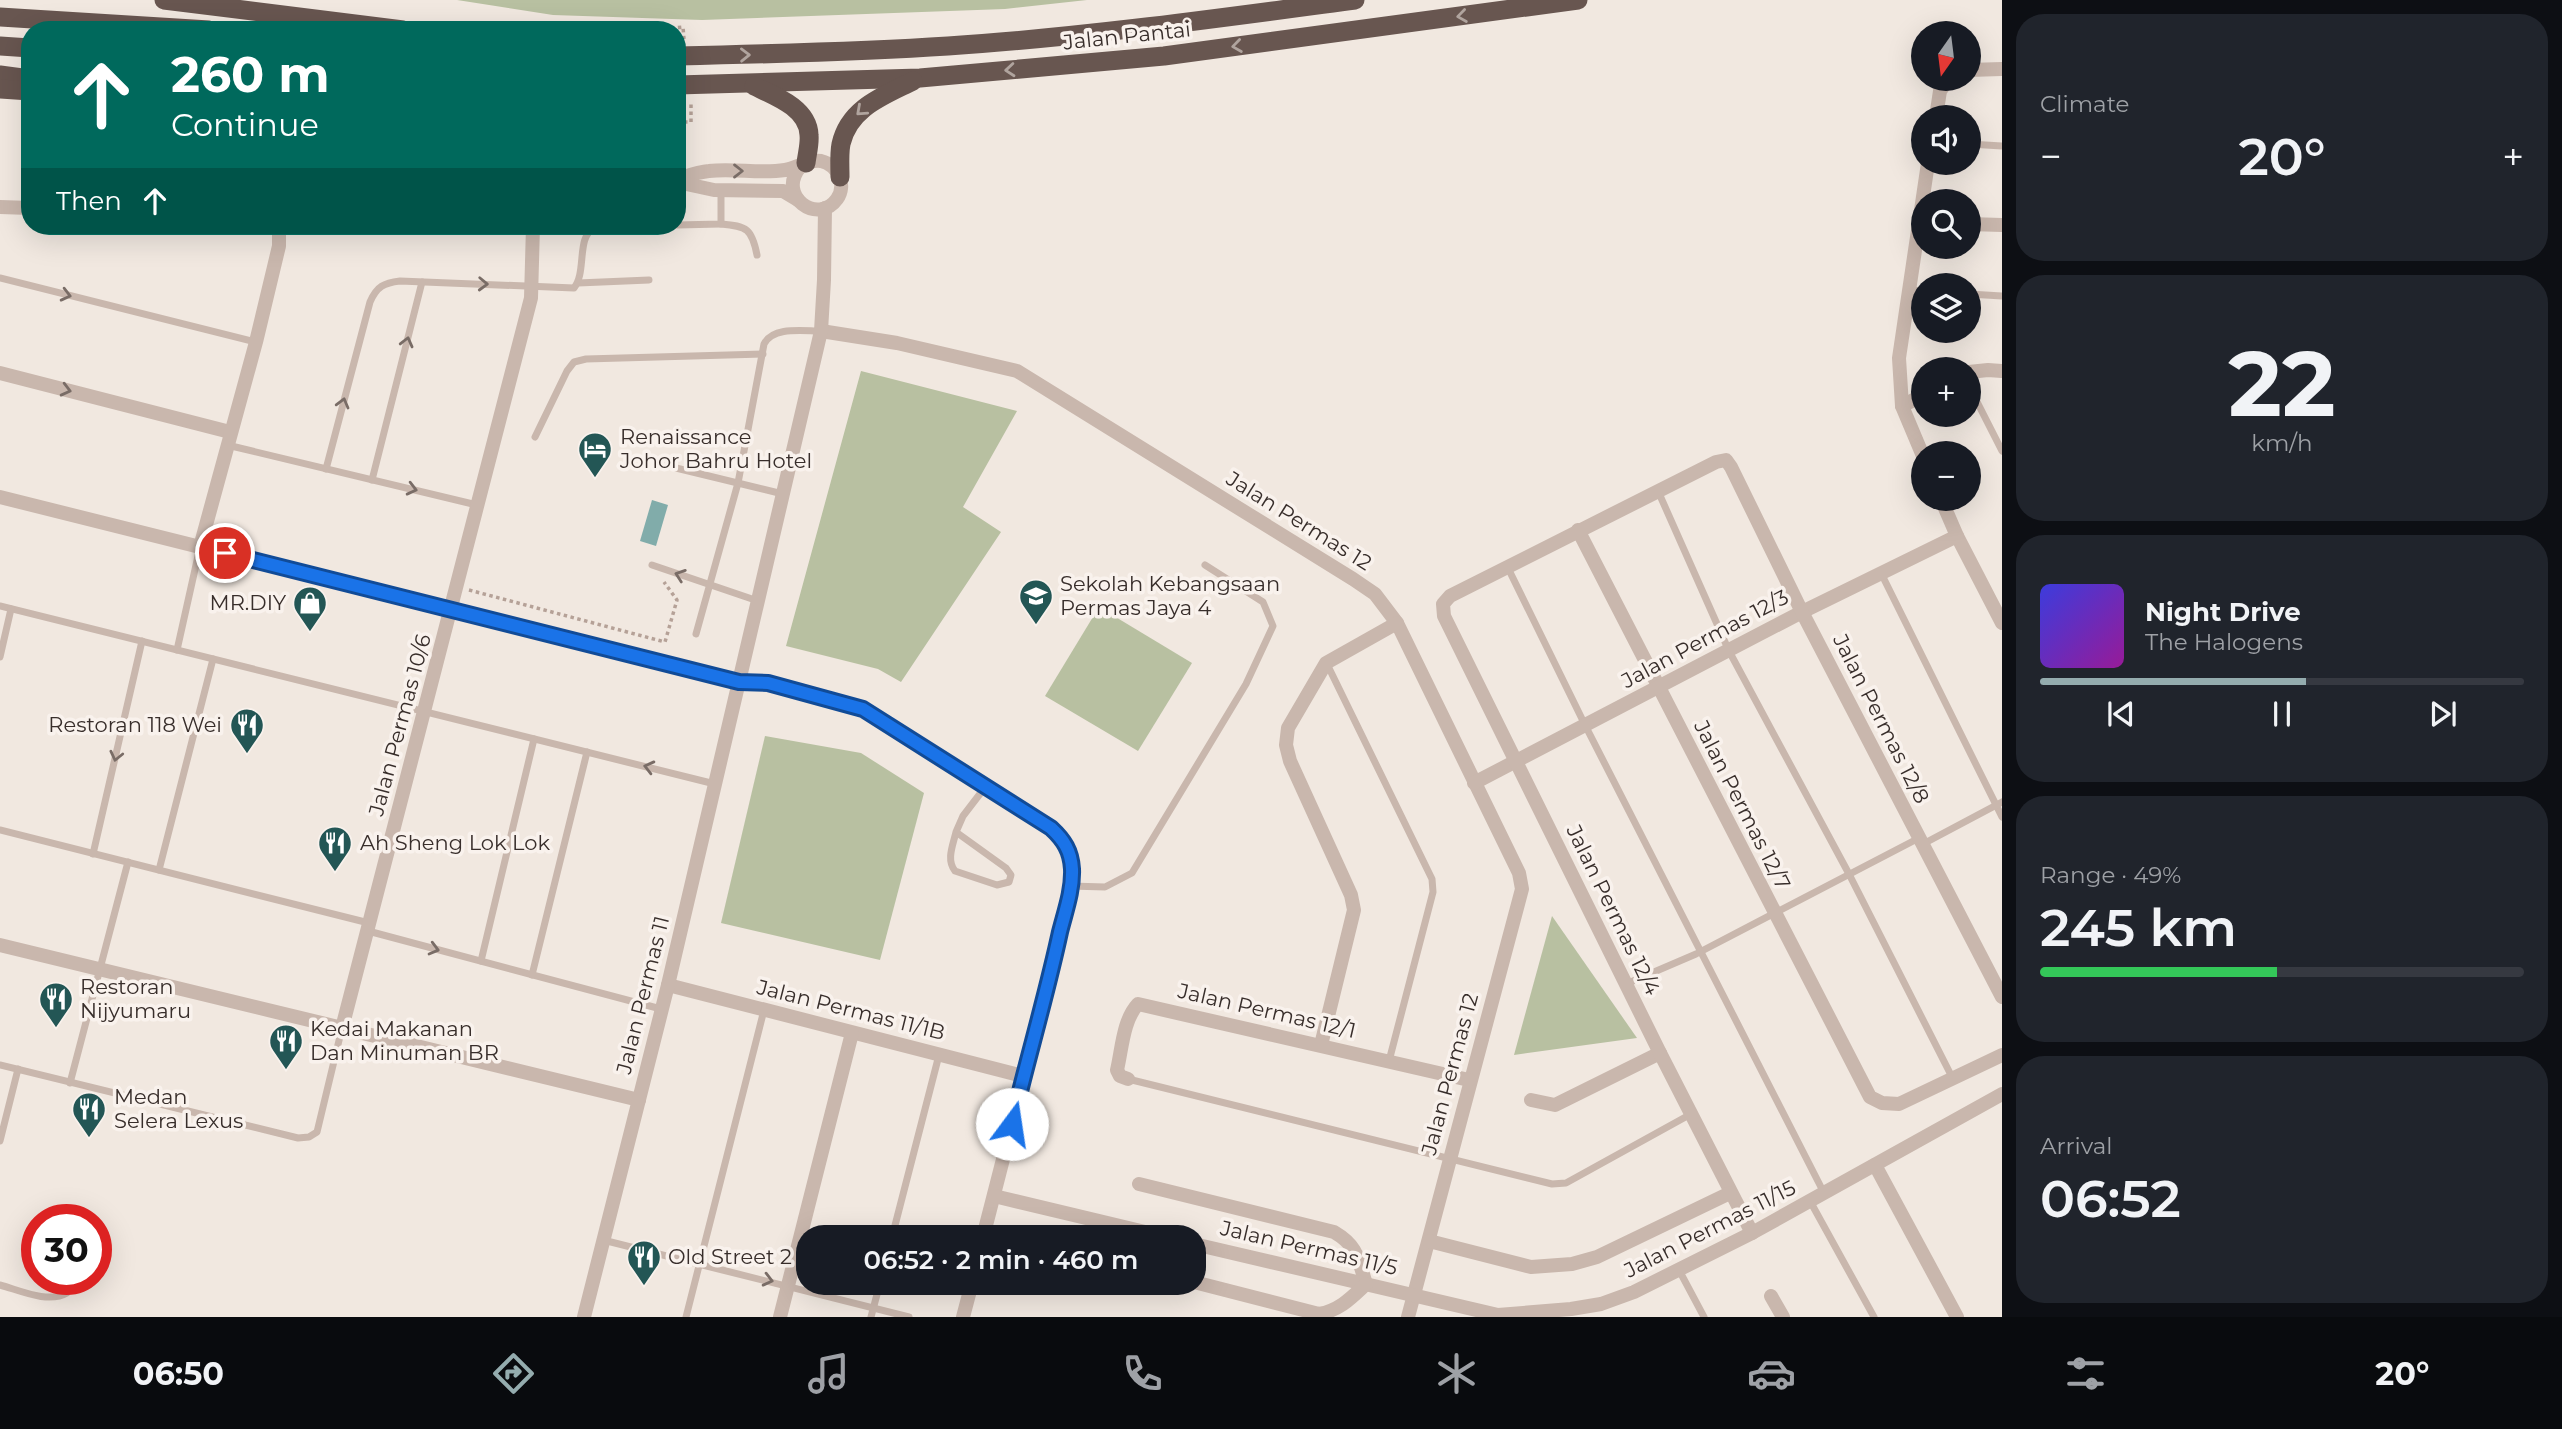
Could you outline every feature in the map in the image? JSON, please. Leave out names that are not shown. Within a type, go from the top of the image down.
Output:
[{"type":"highway","points":[[164,0],[331,21]]},
{"type":"highway","name":"Jalan Pantai","points":[[686,56],[797,54],[950,46],[1161,26],[1355,0]]},
{"type":"highway","name":"Jalan Pantai","points":[[686,85],[920,78],[1164,56],[1578,0]]},
{"type":"highway","points":[[0,17],[64,21]]},
{"type":"highway","points":[[0,46],[21,47]]},
{"type":"highway","points":[[0,75],[21,78]]},
{"type":"highway","points":[[840,177],[841,144],[850,120],[869,103],[920,78]]},
{"type":"highway","points":[[750,84],[784,100],[802,116],[810,134],[803,165]]},
{"type":"highway","points":[[0,89],[21,90]]},
{"type":"street","points":[[1981,70],[2002,69]]},
{"type":"street","points":[[686,178],[708,171],[781,171],[822,161],[836,170],[841,184],[837,199],[825,208],[810,208],[783,191],[721,190],[686,183]]},
{"type":"street","points":[[798,200],[792,187],[795,173],[803,165]]},
{"type":"street","points":[[0,207],[21,208]]},
{"type":"street","points":[[821,331],[825,208]]},
{"type":"street","points":[[1981,224],[2002,225]]},
{"type":"street","points":[[200,547],[256,342],[279,246],[279,235]]},
{"type":"street","name":"Jalan Permas 10/6","points":[[342,1028],[531,298],[533,235]]},
{"type":"street","points":[[1911,310],[1899,358],[1902,406],[1917,441]]},
{"type":"street","name":"Jalan Permas 11","points":[[584,1317],[668,985],[821,331]]},
{"type":"street","name":"Jalan Permas 12","points":[[821,331],[897,343],[1017,371],[1353,579],[1374,594],[1397,623],[1519,873],[1521,889],[1408,1317]]},
{"type":"street","points":[[1981,370],[2002,371]]},
{"type":"street","points":[[0,373],[228,438]]},
{"type":"street","points":[[1902,406],[1911,401]]},
{"type":"street","name":"Jalan Permas 12/8","points":[[1658,491],[1716,462],[1726,460],[1731,467],[1802,612],[2002,997]]},
{"type":"street","points":[[1507,566],[1658,491]]},
{"type":"street","points":[[0,497],[739,682],[768,683],[863,709],[1051,828],[1063,839],[1070,853],[1070,886],[1057,949],[986,1225]]},
{"type":"street","points":[[1946,511],[2002,623]]},
{"type":"street","name":"Jalan Permas 12/7","points":[[1578,530],[1870,1097],[1882,1103],[1899,1104],[1954,1080]]},
{"type":"street","name":"Jalan Permas 12/3","points":[[1474,783],[1802,612],[1957,536]]},
{"type":"street","name":"Jalan Permas 12/4","points":[[1507,566],[1450,596],[1443,604],[1444,616],[1752,1233]]},
{"type":"street","points":[[1321,1045],[1354,910],[1351,895],[1290,761],[1286,745],[1288,728],[1326,663],[1397,623]]},
{"type":"street","points":[[0,945],[639,1100]]},
{"type":"street","name":"Jalan Permas 11/1B","points":[[668,985],[1023,1076]]},
{"type":"street","name":"Jalan Permas 12/1","points":[[1128,1079],[1120,1076],[1117,1070],[1128,1021],[1132,1010],[1138,1004],[1469,1080]]},
{"type":"street","points":[[780,1317],[852,1032]]},
{"type":"street","points":[[1531,1100],[1555,1105],[1660,1053]]},
{"type":"street","points":[[1954,1080],[2002,1055]]},
{"type":"street","name":"Jalan Permas 11/15","points":[[1414,1294],[1498,1315],[1528,1315],[1601,1304],[1634,1292],[1752,1233],[2002,1094]]},
{"type":"street","points":[[1875,1165],[1957,1317]]},
{"type":"street","points":[[1139,1184],[1334,1232],[1349,1240],[1366,1284],[1345,1305],[1319,1314],[1206,1285]]},
{"type":"street","points":[[1429,1241],[1531,1267],[1573,1264],[1597,1257],[1730,1193]]},
{"type":"street","points":[[994,1196],[1116,1225]]},
{"type":"street","name":"Jalan Permas 11/5","points":[[1206,1247],[1414,1294]]},
{"type":"street","points":[[963,1317],[969,1295]]},
{"type":"street","points":[[1771,1296],[1783,1317]]},
{"type":"lane","points":[[1981,145],[2002,146]]},
{"type":"lane","points":[[721,190],[721,224]]},
{"type":"lane","points":[[686,225],[721,224],[744,227],[754,238],[757,255]]},
{"type":"lane","points":[[326,468],[370,302],[376,289],[386,283],[401,281],[574,288],[578,283],[586,235]]},
{"type":"lane","points":[[0,278],[256,342]]},
{"type":"lane","points":[[578,283],[649,280]]},
{"type":"lane","points":[[372,480],[422,282]]},
{"type":"lane","points":[[1981,295],[2002,296]]},
{"type":"lane","points":[[696,634],[738,483],[768,337],[777,332],[821,331]]},
{"type":"lane","points":[[535,437],[574,362],[586,359],[763,354]]},
{"type":"lane","points":[[1981,410],[2002,451]]},
{"type":"lane","points":[[228,438],[326,468],[478,505]]},
{"type":"lane","points":[[676,468],[783,494]]},
{"type":"lane","points":[[1658,491],[1729,651],[1849,874],[1954,1080]]},
{"type":"lane","points":[[177,650],[200,547]]},
{"type":"lane","points":[[652,565],[758,601]]},
{"type":"lane","points":[[1070,886],[1105,887],[1132,873],[1246,684],[1273,626],[1262,603],[1205,565]]},
{"type":"lane","points":[[1507,566],[1585,725],[1824,1193]]},
{"type":"lane","points":[[1881,573],[1999,804],[2002,817]]},
{"type":"lane","points":[[0,606],[715,784]]},
{"type":"lane","points":[[0,657],[11,609]]},
{"type":"lane","points":[[93,853],[142,641]]},
{"type":"lane","points":[[159,870],[213,659]]},
{"type":"lane","points":[[1326,663],[1432,879],[1433,892],[1389,1061]]},
{"type":"lane","points":[[481,961],[534,739]]},
{"type":"lane","points":[[532,975],[587,752]]},
{"type":"lane","points":[[956,832],[1009,871],[1012,879],[997,885],[955,871],[950,858],[956,832],[963,816],[986,786]]},
{"type":"lane","points":[[1626,984],[1701,951],[1849,874],[1999,804]]},
{"type":"lane","points":[[0,830],[159,870],[662,1009]]},
{"type":"lane","points":[[70,1083],[128,862]]},
{"type":"lane","points":[[686,1317],[764,1010]]},
{"type":"lane","points":[[0,1065],[298,1138],[309,1137],[317,1132],[342,1028]]},
{"type":"lane","points":[[895,1225],[939,1055]]},
{"type":"lane","points":[[0,1141],[18,1069]]},
{"type":"lane","points":[[1128,1079],[1552,1184],[1566,1183],[1691,1114]]},
{"type":"lane","points":[[1810,1201],[1874,1317]]},
{"type":"lane","points":[[603,1239],[909,1317]]},
{"type":"lane","points":[[1679,1270],[1704,1317]]},
{"type":"lane","points":[[0,1285],[21,1290]]},
{"type":"lane","points":[[39,1295],[64,1295]]},
{"type":"lane","points":[[871,1317],[877,1295]]},
{"type":"path","points":[[686,96],[691,122],[686,122]]},
{"type":"path","points":[[457,586],[665,642],[677,600],[652,565]]},
{"type":"green space","points":[[457,0],[1087,0],[1005,9],[702,20],[553,15]]},
{"type":"green space","points":[[861,371],[1017,411],[963,507],[1001,532],[901,682],[878,669],[786,646]]},
{"type":"green space","points":[[1099,607],[1192,663],[1138,751],[1045,696]]},
{"type":"green space","points":[[765,736],[861,753],[924,793],[880,960],[721,923]]},
{"type":"green space","points":[[1552,916],[1637,1038],[1514,1055]]},
{"type":"water","points":[[652,500],[668,505],[656,546],[640,541]]},
{"type":"place","name":"Renaissance Johor Bahru Hotel","points":[[595,479]]},
{"type":"place","name":"Sekolah Kebangsaan Permas Jaya 4","points":[[1036,626]]},
{"type":"place","name":"MR.DIY","points":[[310,633]]},
{"type":"place","name":"Restoran 118 Wei","points":[[247,755]]},
{"type":"place","name":"Ah Sheng Lok Lok","points":[[335,873]]},
{"type":"place","name":"Restoran Nijyumaru","points":[[56,1029]]},
{"type":"place","name":"Kedai Makanan Dan Minuman BR","points":[[286,1071]]},
{"type":"place","name":"Medan Selera Lexus","points":[[89,1139]]},
{"type":"place","name":"Old Street 2","points":[[644,1287]]},
{"type":"route","points":[[225,553],[739,682],[768,683],[863,709],[1051,828],[1063,839],[1070,853],[1070,886],[1057,949],[1012,1124]]}]
